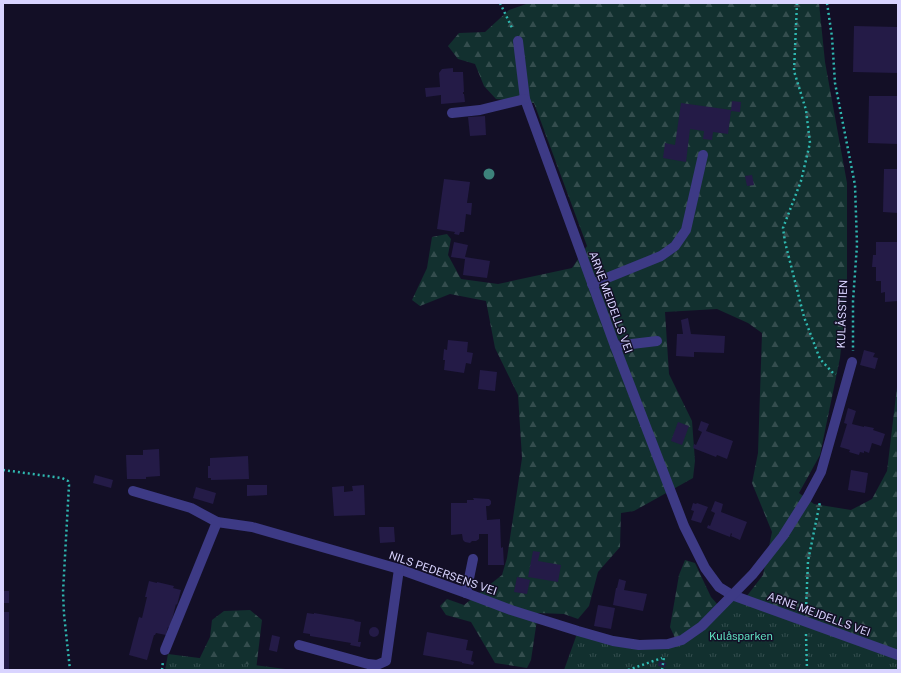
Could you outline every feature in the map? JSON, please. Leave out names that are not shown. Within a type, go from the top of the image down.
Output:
[{"type":"street","name":"ARNE MEIDELLS VEI","points":[[518,41],[521,77],[525,99],[614,346],[684,526],[705,568],[719,587],[732,594]]},
{"type":"street","points":[[452,113],[480,110],[525,99]]},
{"type":"street","points":[[592,284],[662,256],[675,246],[686,230],[703,155]]},
{"type":"street","points":[[614,346],[657,341]]},
{"type":"street","name":"KULÅSSTIEN","points":[[732,594],[752,574],[783,536],[808,498],[821,472],[852,362]]},
{"type":"street","name":"NILS PEDERSENS VEI","points":[[133,491],[192,508],[217,522],[252,527],[399,569],[511,610],[613,641],[639,645],[668,644],[682,640],[702,626],[732,594]]},
{"type":"street","points":[[165,650],[217,522]]},
{"type":"street","points":[[466,593],[473,559]]},
{"type":"street","points":[[299,645],[368,664],[377,665],[386,661],[399,569]]},
{"type":"street","name":"ARNE MEJDELLS VEI","points":[[732,594],[898,655]]},
{"type":"path","points":[[500,3],[518,41]]},
{"type":"path","points":[[798,3],[794,71],[806,110],[810,143],[801,181],[783,228],[785,242],[804,317],[820,359],[833,373],[847,380]]},
{"type":"path","name":"KULÅSSTIEN","points":[[826,3],[832,36],[835,83],[855,185],[857,245],[853,301],[852,362]]},
{"type":"path","points":[[3,470],[62,478],[68,481],[63,592],[70,670]]},
{"type":"path","points":[[807,670],[806,622],[808,561],[821,500]]},
{"type":"path","points":[[628,670],[664,657]]},
{"type":"green space","points":[[529,3],[819,3],[825,62],[847,183],[847,290],[840,358],[820,455],[799,493],[814,504],[851,510],[872,499],[887,471],[898,379],[898,670],[683,656],[670,627],[679,575],[685,560],[695,563],[711,597],[726,614],[733,614],[763,575],[772,532],[752,483],[758,453],[762,333],[748,323],[717,309],[665,312],[669,374],[692,421],[695,461],[693,478],[634,511],[621,513],[620,547],[598,572],[589,606],[578,619],[564,614],[538,613],[531,660],[527,668],[495,663],[471,622],[446,615],[440,606],[447,599],[464,605],[502,575],[507,558],[522,458],[518,395],[495,348],[486,301],[450,294],[420,306],[412,300],[427,268],[432,237],[447,234],[451,239],[448,255],[461,279],[498,284],[572,268],[587,246],[534,103],[496,99],[484,86],[475,64],[458,59],[448,46],[459,33],[485,32],[509,10]]},
{"type":"green space","name":"Kulåsparken","points":[[732,595],[898,655],[898,670],[564,670],[578,631],[639,645],[682,640]]},
{"type":"green space","points":[[250,610],[262,620],[256,670],[194,670],[210,637],[212,620],[224,611]]},
{"type":"green space","points":[[168,654],[293,670],[165,670]]},
{"type":"building","points":[[854,26],[898,27],[898,73],[853,72]]},
{"type":"building","points":[[453,68],[453,72],[463,72],[463,94],[465,102],[441,104],[441,95],[426,97],[425,88],[440,87],[439,73],[442,69]]},
{"type":"building","points":[[869,96],[898,96],[898,144],[868,143]]},
{"type":"building","points":[[732,101],[741,102],[740,112],[731,111],[728,134],[713,132],[712,140],[703,139],[704,131],[690,129],[686,162],[663,158],[665,143],[675,145],[681,103],[731,110]]},
{"type":"building","points":[[485,116],[486,135],[470,136],[468,117]]},
{"type":"building","points":[[884,169],[898,169],[898,213],[883,212]]},
{"type":"building","points":[[752,175],[754,185],[747,186],[745,176]]},
{"type":"building","points":[[444,179],[470,182],[467,203],[472,203],[471,215],[466,214],[464,232],[460,232],[459,235],[454,234],[455,232],[437,229]]},
{"type":"building","points":[[454,242],[468,245],[465,257],[490,261],[487,278],[463,275],[465,259],[451,257]]},
{"type":"building","points":[[876,242],[898,242],[898,301],[885,302],[885,292],[881,293],[881,281],[876,281],[876,267],[872,267],[873,255],[876,255]]},
{"type":"building","points":[[688,318],[691,334],[725,336],[724,353],[694,352],[694,357],[676,356],[677,334],[683,334],[681,320]]},
{"type":"building","points":[[448,340],[468,342],[467,352],[473,353],[471,364],[466,363],[464,373],[444,370],[444,349],[447,350]]},
{"type":"building","points":[[864,350],[875,353],[873,357],[878,358],[875,369],[860,365]]},
{"type":"building","points":[[480,370],[497,372],[495,391],[478,389]]},
{"type":"building","points":[[848,408],[856,411],[852,424],[874,428],[873,430],[885,434],[881,446],[872,443],[869,453],[864,451],[864,453],[860,452],[859,455],[840,447],[847,424],[844,423]]},
{"type":"building","points":[[701,421],[709,424],[706,431],[733,441],[727,459],[717,455],[716,457],[693,448],[702,432],[698,430]]},
{"type":"building","points":[[678,422],[689,426],[682,445],[671,441]]},
{"type":"building","points":[[159,449],[160,476],[146,477],[146,479],[127,479],[126,455],[143,455],[143,450]]},
{"type":"building","points":[[248,456],[249,479],[211,480],[211,478],[208,478],[210,458]]},
{"type":"building","points":[[851,470],[868,473],[865,493],[848,490]]},
{"type":"building","points":[[95,475],[113,480],[111,488],[93,483]]},
{"type":"building","points":[[247,485],[267,485],[267,495],[247,496]]},
{"type":"building","points":[[364,485],[365,515],[334,516],[332,487],[344,486],[344,492],[353,491],[352,486]]},
{"type":"building","points":[[196,487],[216,493],[213,504],[193,498]]},
{"type":"building","points":[[473,498],[489,499],[491,504],[486,506],[487,520],[500,519],[501,548],[503,547],[504,565],[488,565],[488,534],[479,534],[479,539],[470,543],[463,540],[462,534],[451,535],[451,503],[467,503],[467,500],[474,500]]},
{"type":"building","points":[[715,501],[723,504],[721,512],[747,522],[740,540],[731,536],[731,533],[730,537],[707,528],[708,525],[710,526],[715,513],[711,511]]},
{"type":"building","points":[[693,503],[708,507],[701,523],[691,520],[694,511],[691,510]]},
{"type":"building","points":[[379,527],[394,527],[395,542],[380,543]]},
{"type":"building","points":[[533,551],[540,552],[538,561],[561,565],[558,582],[528,577]]},
{"type":"building","points":[[517,577],[530,580],[527,594],[514,592]]},
{"type":"building","points":[[619,579],[626,581],[624,590],[647,594],[643,611],[613,605]]},
{"type":"building","points":[[149,581],[174,586],[173,588],[181,590],[170,628],[168,627],[166,635],[156,633],[154,635],[147,660],[129,655],[139,617],[142,618]]},
{"type":"building","points":[[3,591],[9,591],[9,603],[3,603]]},
{"type":"building","points":[[598,605],[615,608],[611,629],[594,626]]},
{"type":"building","points":[[3,612],[9,612],[9,670],[3,670]]},
{"type":"building","points":[[307,613],[361,622],[358,642],[361,642],[360,647],[350,645],[351,643],[310,636],[310,634],[303,633]]},
{"type":"building","points":[[372,627],[376,627],[378,628],[378,636],[372,637],[369,634],[369,630]]},
{"type":"building","points":[[427,632],[468,640],[466,650],[473,651],[471,661],[474,662],[473,665],[423,655]]},
{"type":"building","points":[[272,635],[280,637],[277,652],[269,650]]},
{"type":"building","points":[[659,661],[666,663],[665,667],[658,666]]}]
